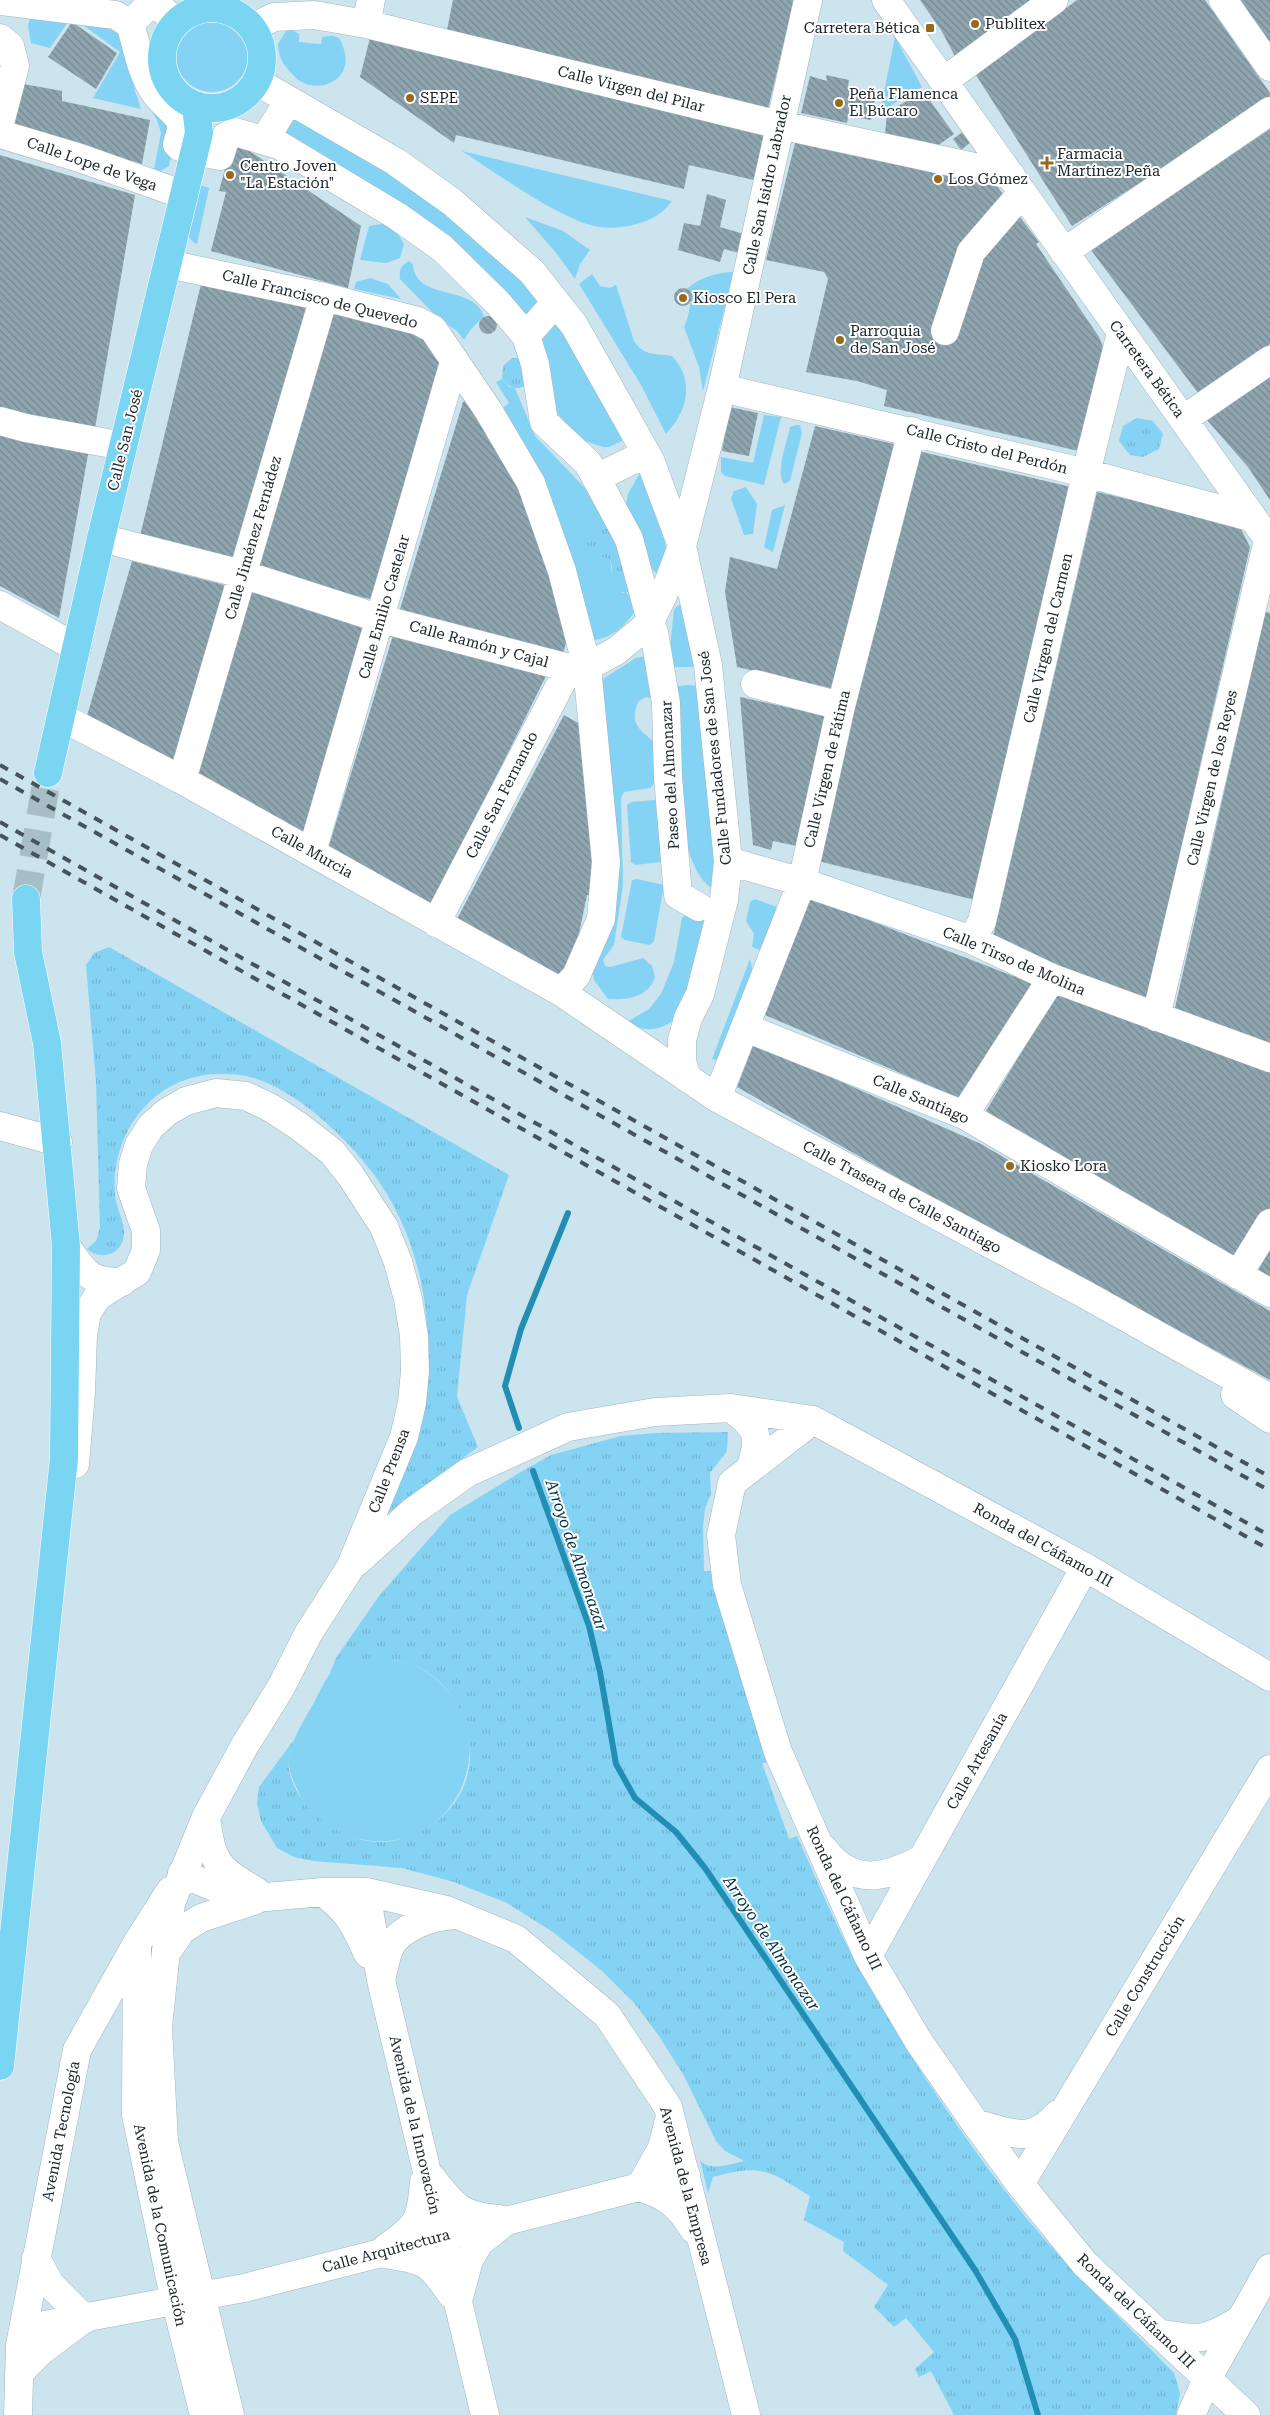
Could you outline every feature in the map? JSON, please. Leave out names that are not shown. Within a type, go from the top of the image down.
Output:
[{"type":"main road","points":[[221,4],[252,28],[262,54],[261,68],[256,82],[248,93],[237,102],[224,107],[210,109],[196,106],[181,98],[169,86],[162,70],[161,53],[166,36],[176,22],[189,13],[221,4]]},
{"type":"main road","name":"Calle San José","points":[[48,773],[101,538],[198,133],[196,106]]},
{"type":"main road","points":[[0,2066],[64,1448],[66,1246],[58,1142],[47,1043],[28,952],[26,899]]},
{"type":"street","name":"Calle San Isidro Labrador","points":[[651,621],[666,589],[682,546],[700,478],[722,388],[808,0]]},
{"type":"street","name":"Carretera Bética","points":[[886,0],[1269,541]]},
{"type":"street","points":[[944,81],[1054,0]]},
{"type":"street","points":[[1223,0],[1270,67]]},
{"type":"street","points":[[0,2],[115,15],[143,11],[176,22]]},
{"type":"street","name":"Paseo del Almonazar","points":[[143,11],[144,72],[154,92],[168,110],[180,118],[182,126],[177,144],[190,150],[220,156],[226,136],[235,132],[279,145],[397,216],[442,248],[497,302],[526,336],[535,364],[544,422],[588,463],[629,539],[651,621],[666,702],[668,777],[678,895],[699,907]]},
{"type":"street","name":"Calle Virgen del Pilar","points":[[252,28],[274,17],[368,12],[780,125],[1016,184]]},
{"type":"street","points":[[0,123],[15,66],[5,42]]},
{"type":"street","name":"Calle Fundadores de San José","points":[[256,82],[396,162],[452,202],[532,272],[574,325],[650,460],[682,546],[708,665],[728,861],[722,909],[700,994],[688,1018],[682,1040],[682,1061],[688,1078]]},
{"type":"street","points":[[264,140],[285,107]]},
{"type":"street","points":[[1064,252],[1270,111]]},
{"type":"street","name":"Calle Lope de Vega","points":[[0,134],[80,158],[184,195]]},
{"type":"street","points":[[945,331],[971,252],[1016,184]]},
{"type":"street","name":"Calle Francisco de Quevedo","points":[[168,264],[324,297],[418,321],[433,329],[488,410],[531,482],[562,571],[606,862],[601,919],[569,984]]},
{"type":"street","name":"Calle Jiménez Fernádez","points":[[182,780],[324,297]]},
{"type":"street","points":[[526,336],[548,312]]},
{"type":"street","name":"Calle Virgen del Carmen","points":[[972,940],[982,921],[1086,473],[1121,333]]},
{"type":"street","points":[[1184,419],[1270,360]]},
{"type":"street","name":"Calle Emilio Castelar","points":[[312,852],[454,362]]},
{"type":"street","name":"Calle Cristo del Perdón","points":[[722,388],[1086,473],[1250,516]]},
{"type":"street","points":[[0,421],[26,428],[123,446]]},
{"type":"street","name":"Calle Virgen de Fátima","points":[[717,1098],[802,882],[841,706],[912,431]]},
{"type":"street","points":[[596,478],[635,459]]},
{"type":"street","points":[[1196,501],[1219,472]]},
{"type":"street","points":[[658,483],[678,489],[688,487],[700,478]]},
{"type":"street","name":"Calle Ramón y Cajal","points":[[101,538],[242,574],[381,619],[578,667]]},
{"type":"street","name":"Calle Virgen de los Reyes","points":[[1156,1017],[1269,541]]},
{"type":"street","points":[[578,667],[616,651],[670,602],[693,592]]},
{"type":"street","points":[[0,605],[77,648]]},
{"type":"street","name":"Calle San Fernando","points":[[436,923],[578,667]]},
{"type":"street","points":[[755,684],[841,706]]},
{"type":"street","name":"Calle Murcia","points":[[61,716],[182,780],[436,923],[569,984],[608,1024],[645,1049]]},
{"type":"street","name":"Calle Tirso de Molina","points":[[728,861],[802,882],[972,940],[1052,978],[1270,1058]]},
{"type":"street","points":[[964,1115],[1052,978]]},
{"type":"street","name":"Calle Fundadores de San José","points":[[645,1049],[670,1036],[688,1018]]},
{"type":"street","name":"Calle Santiago","points":[[746,1028],[964,1115],[1270,1293]]},
{"type":"street","name":"Calle Trasera de Calle Santiago","points":[[645,1049],[717,1098],[1086,1295],[1270,1398]]},
{"type":"street","name":"Calle Prensa","points":[[60,1492],[74,1468],[81,1393],[83,1335],[87,1312],[97,1297],[137,1272],[146,1250],[146,1231],[136,1209],[131,1188],[133,1164],[139,1145],[147,1132],[167,1112],[186,1101],[216,1092],[246,1096],[271,1108],[300,1127],[332,1152],[351,1176],[384,1227],[403,1281],[414,1336],[412,1403],[404,1437],[350,1568],[308,1634],[280,1689],[206,1817],[182,1873]]},
{"type":"street","points":[[0,1126],[58,1142]]},
{"type":"street","points":[[1238,1275],[1270,1224]]},
{"type":"street","points":[[66,1246],[91,1277],[102,1282],[122,1282]]},
{"type":"street","name":"Calle Trasera de Calle Santiago","points":[[1086,1295],[1270,1419]]},
{"type":"street","points":[[731,1408],[752,1426],[756,1436],[756,1454],[750,1470]]},
{"type":"street","name":"Ronda del Cáñamo III","points":[[350,1568],[412,1512],[467,1473],[568,1427],[655,1412],[731,1408],[813,1420],[1086,1567],[1270,1677]]},
{"type":"street","name":"Ronda del Cáñamo III","points":[[813,1420],[732,1483],[721,1535],[727,1585],[778,1752],[868,1956],[919,2042],[976,2124],[1020,2184],[1085,2264],[1246,2415]]},
{"type":"street","name":"Calle Artesanía","points":[[868,1956],[1086,1567]]},
{"type":"street","name":"Calle Construcción","points":[[1020,2184],[1270,1769]]},
{"type":"street","points":[[206,1817],[210,1844],[216,1861],[226,1873],[266,1897]]},
{"type":"street","points":[[817,1840],[839,1865],[850,1872],[866,1875],[882,1876],[901,1870],[922,1859]]},
{"type":"street","points":[[181,2252],[244,2288],[199,2341],[142,2308],[158,2280],[181,2252],[164,2142],[158,2027],[171,1903],[182,1873]]},
{"type":"street","name":"Avenida de la Empresa","points":[[182,1873],[227,1893],[266,1897],[322,1892],[366,1892],[446,1910],[516,1939],[607,2015],[668,2106],[746,2415]]},
{"type":"street","name":"Avenida Tecnología","points":[[18,2415],[23,2329],[77,2050],[137,1943],[182,1873]]},
{"type":"street","points":[[322,1892],[345,1910],[359,1931],[381,1980]]},
{"type":"street","name":"Avenida de la Innovación","points":[[366,1892],[381,1980],[485,2415]]},
{"type":"street","points":[[166,1953],[182,1930],[201,1918],[266,1897]]},
{"type":"street","points":[[381,1980],[390,1948],[405,1930],[430,1920],[459,1915]]},
{"type":"street","name":"Avenida de la Comunicación","points":[[137,1943],[136,2116],[181,2252],[188,2299],[199,2341],[230,2415]]},
{"type":"street","points":[[89,2027],[113,2023],[123,2031],[135,2047]]},
{"type":"street","points":[[976,2124],[1019,2135],[1033,2134],[1045,2128],[1069,2102]]},
{"type":"street","points":[[1050,2220],[1043,2198],[1046,2174],[1052,2140],[1069,2102]]},
{"type":"street","points":[[670,2116],[662,2148],[640,2187],[665,2195],[680,2208],[701,2242]]},
{"type":"street","points":[[426,2170],[455,2207],[475,2218],[508,2220]]},
{"type":"street","points":[[378,2253],[411,2231],[422,2211],[426,2170]]},
{"type":"street","name":"Calle Arquitectura","points":[[23,2329],[244,2288],[686,2175]]},
{"type":"street","points":[[458,2303],[469,2260],[480,2242],[508,2220]]},
{"type":"street","points":[[378,2253],[414,2259],[434,2269],[458,2303]]},
{"type":"street","points":[[19,2373],[41,2351],[84,2319],[50,2284],[36,2258]]},
{"type":"street","points":[[1191,2415],[1206,2379],[1270,2268]]},
{"type":"street","points":[[1158,2333],[1201,2339],[1222,2331],[1241,2319]]},
{"type":"street","name":"Avenida de la Comunicación","points":[[199,2341],[204,2415]]},
{"type":"green space","points":[[31,15],[70,19],[50,48],[31,43],[28,26]]},
{"type":"green space","points":[[76,20],[124,27],[135,91],[141,109],[93,98],[120,52]]},
{"type":"green space","points":[[219,20],[238,30],[246,42],[248,56],[246,70],[238,82],[226,90],[205,92],[186,82],[178,70],[176,49],[186,30],[198,22]]},
{"type":"green space","points":[[292,30],[299,34],[299,42],[321,44],[322,37],[328,36],[339,39],[346,58],[340,76],[332,82],[314,86],[304,83],[295,77],[283,62],[278,49],[278,44],[286,31]]},
{"type":"green space","points":[[895,37],[922,87],[880,112]]},
{"type":"green space","points":[[148,105],[178,124],[169,166],[161,171],[154,169],[161,133],[157,120]]},
{"type":"green space","points":[[292,110],[429,195],[508,264],[542,304],[522,322],[287,139],[286,122]]},
{"type":"green space","points":[[462,151],[672,201],[661,212],[642,222],[618,227],[599,227],[567,216],[548,206]]},
{"type":"green space","points":[[200,185],[209,188],[197,244],[188,236]]},
{"type":"green space","points":[[525,217],[563,231],[590,250],[580,264],[575,279],[557,254]]},
{"type":"green space","points":[[392,224],[404,244],[400,258],[386,263],[360,260],[369,226]]},
{"type":"green space","points":[[409,261],[413,265],[417,277],[424,284],[470,300],[479,307],[484,317],[473,327],[464,340],[457,331],[438,318],[400,279],[401,268]]},
{"type":"green space","points":[[734,272],[703,391],[699,367],[684,327],[691,300],[691,293],[687,289],[709,276]]},
{"type":"green space","points":[[592,274],[600,286],[610,288],[616,285],[634,341],[638,346],[646,352],[672,356],[684,375],[686,395],[684,406],[674,425],[666,434],[641,385],[579,284]]},
{"type":"green space","points":[[370,278],[388,284],[401,299],[354,289],[356,282]]},
{"type":"green space","points":[[555,321],[565,334],[626,439],[609,447],[585,441],[574,434],[558,414],[533,338]]},
{"type":"green space","points":[[512,358],[521,358],[526,385],[519,388],[507,385],[502,379],[503,366]]},
{"type":"green space","points":[[502,379],[509,387],[515,388],[535,436],[606,510],[600,557],[610,560],[612,575],[622,593],[633,597],[635,611],[616,632],[604,638],[591,640],[500,410],[509,403],[496,382]]},
{"type":"green space","points":[[764,415],[781,417],[764,485],[725,476],[721,472],[721,457],[753,463]]},
{"type":"green space","points":[[1137,418],[1153,421],[1163,434],[1159,449],[1143,457],[1130,455],[1119,441],[1123,426]]},
{"type":"green space","points":[[800,425],[802,433],[790,481],[784,484],[781,472],[782,457],[790,427]]},
{"type":"green space","points":[[641,471],[657,510],[665,538],[666,567],[663,580],[647,564],[625,509],[628,494]]},
{"type":"green space","points":[[746,487],[757,504],[753,534],[744,535],[731,498],[734,491]]},
{"type":"green space","points":[[785,505],[773,552],[764,547],[772,510]]},
{"type":"green space","points":[[600,520],[613,525],[630,590],[626,593],[616,590],[610,585],[612,567],[610,560],[597,555],[586,545],[587,531],[590,526]]},
{"type":"green space","points":[[682,603],[698,667],[673,667],[670,648],[674,609]]},
{"type":"green space","points":[[647,656],[653,699],[646,697],[638,702],[635,721],[641,730],[655,743],[658,780],[650,788],[624,792],[621,798],[623,885],[614,945],[603,960],[605,966],[610,967],[643,958],[652,966],[655,977],[647,989],[636,996],[608,999],[594,980],[592,970],[601,680],[636,658]]},
{"type":"green space","points":[[678,686],[701,686],[716,890],[702,878],[691,858],[679,800],[674,691]]},
{"type":"green space","points":[[659,801],[664,858],[661,862],[635,865],[631,862],[627,805],[631,802]]},
{"type":"green space","points":[[637,879],[664,885],[654,941],[650,945],[625,940],[621,937],[632,880]]},
{"type":"green space","points":[[755,899],[777,907],[762,951],[752,947],[754,934],[746,921],[750,902]]},
{"type":"green space","points":[[688,913],[713,919],[711,932],[675,1019],[663,1026],[651,1029],[640,1028],[627,1022],[649,1009],[661,994],[674,962],[682,918]]},
{"type":"green space","points":[[109,947],[509,1175],[467,1295],[457,1397],[478,1447],[384,1516],[423,1375],[427,1335],[423,1293],[419,1272],[406,1232],[387,1194],[361,1158],[324,1121],[282,1090],[260,1080],[240,1075],[220,1074],[196,1077],[175,1084],[156,1096],[141,1111],[129,1129],[120,1150],[115,1172],[115,1195],[123,1225],[124,1235],[122,1242],[110,1254],[98,1255],[87,1249],[96,1241],[100,1228],[96,1082],[86,965],[94,953]]},
{"type":"green space","points":[[750,959],[753,972],[722,1057],[716,1060],[712,1059]]},
{"type":"green space","points":[[728,1432],[727,1451],[710,1473],[711,1494],[705,1509],[703,1526],[704,1571],[714,1571],[746,1694],[769,1762],[762,1763],[789,1839],[797,1836],[837,1924],[869,1986],[908,2051],[971,2145],[1016,2205],[1053,2249],[1174,2373],[1180,2393],[1176,2415],[954,2415],[931,2371],[919,2377],[915,2369],[934,2352],[906,2318],[894,2327],[874,2307],[888,2285],[843,2251],[844,2242],[804,2220],[810,2196],[774,2175],[754,2170],[713,2177],[708,2193],[700,2160],[709,2166],[727,2165],[744,2161],[725,2151],[716,2141],[684,2076],[659,2036],[635,2004],[602,1971],[553,1932],[507,1903],[454,1882],[402,1868],[313,1861],[294,1857],[277,1848],[261,1821],[257,1804],[259,1787],[293,1741],[289,1755],[289,1768],[298,1794],[322,1821],[341,1832],[361,1840],[383,1842],[404,1838],[442,1816],[464,1786],[470,1751],[463,1716],[444,1686],[414,1666],[376,1660],[330,1673],[336,1658],[379,1596],[450,1515],[551,1455],[621,1436],[656,1433]]},
{"type":"green space","points":[[381,1658],[411,1664],[433,1677],[443,1686],[460,1707],[469,1732],[470,1745],[467,1770],[459,1792],[447,1811],[431,1826],[411,1836],[389,1841],[366,1840],[341,1833],[321,1821],[300,1796],[292,1778],[289,1763],[290,1753],[297,1733],[329,1675],[345,1665]]},
{"type":"building","points":[[453,0],[794,0],[768,109],[447,30]]},
{"type":"building","points":[[920,0],[1033,0],[957,60],[941,30]]},
{"type":"building","points":[[1077,0],[1205,0],[1270,93],[1270,100],[1072,226],[976,75]]},
{"type":"building","points":[[1236,0],[1270,0],[1270,48]]},
{"type":"building","points":[[72,22],[117,53],[96,89],[48,57]]},
{"type":"building","points":[[370,38],[769,132],[758,181],[689,165],[684,189],[456,135],[454,143],[360,77]]},
{"type":"building","name":"Peña Flamenca El Búcaro","points":[[826,75],[849,80],[848,86],[876,93],[871,120],[848,116],[847,123],[801,113],[810,76],[827,81]]},
{"type":"building","points":[[18,83],[62,91],[62,101],[150,120],[142,164],[8,124]]},
{"type":"building","points":[[923,91],[954,134],[937,146],[885,134],[887,113]]},
{"type":"building","points":[[1270,129],[1270,344],[1198,393],[1091,250]]},
{"type":"building","points":[[964,131],[971,142],[961,150],[953,139]]},
{"type":"building","points":[[796,139],[996,185],[1006,198],[966,246],[938,340],[953,343],[972,262],[1016,212],[1039,242],[1036,244],[1099,337],[1105,352],[1083,452],[884,406],[887,390],[857,381],[806,372],[828,279],[824,272],[766,260]]},
{"type":"building","points":[[233,140],[361,226],[348,288],[211,251],[226,192],[219,191]]},
{"type":"building","points":[[0,155],[135,195],[94,434],[0,413]]},
{"type":"building","points":[[707,194],[726,200],[720,227],[744,234],[739,253],[724,249],[720,262],[678,250],[684,223],[700,226]]},
{"type":"building","points":[[202,280],[310,308],[236,562],[140,536]]},
{"type":"building","name":"Kiosco El Pera","points":[[683,288],[689,291],[692,297],[689,303],[683,306],[677,303],[674,297],[677,291]]},
{"type":"building","points":[[332,312],[426,333],[445,369],[370,599],[255,571]]},
{"type":"building","points":[[484,316],[492,316],[497,321],[495,332],[484,334],[479,329],[479,321]]},
{"type":"building","points":[[1270,376],[1270,500],[1248,467],[1207,420]]},
{"type":"building","points":[[470,399],[524,486],[573,645],[566,643],[563,653],[400,609],[463,402]]},
{"type":"building","points":[[730,407],[758,413],[749,456],[722,451]]},
{"type":"building","points":[[815,426],[894,444],[835,689],[737,667],[725,592],[730,557],[777,569]]},
{"type":"building","points":[[0,428],[89,449],[59,618],[0,586]]},
{"type":"building","points":[[914,450],[1071,487],[975,900],[818,861]]},
{"type":"building","points":[[1097,492],[1239,525],[1250,547],[1147,998],[992,941]]},
{"type":"building","points":[[132,561],[228,586],[177,767],[87,716]]},
{"type":"building","points":[[249,590],[365,625],[303,836],[194,776]]},
{"type":"building","points":[[1265,612],[1270,613],[1270,1047],[1174,1012]]},
{"type":"building","points":[[394,632],[546,676],[431,908],[328,849]]},
{"type":"building","points":[[740,697],[826,716],[797,846],[773,841],[771,850],[753,845]]},
{"type":"building","points":[[564,715],[585,727],[598,854],[593,896],[587,895],[576,948],[559,980],[456,921]]},
{"type":"building","points":[[809,897],[1036,985],[961,1099],[765,1015]]},
{"type":"building","points":[[1059,990],[1270,1073],[1270,1208],[1239,1259],[986,1111]]},
{"type":"building","points":[[754,1043],[981,1144],[1270,1311],[1270,1380],[919,1190],[737,1087]]},
{"type":"building","points":[[1270,1249],[1270,1277],[1257,1270]]},
{"type":"waterway","name":"Arroyo de Almonazar","points":[[519,1428],[505,1386],[521,1329],[568,1213]]},
{"type":"waterway","name":"Arroyo de Almonazar","points":[[533,1471],[589,1626],[600,1672],[616,1764],[635,1798],[676,1832],[705,1868],[975,2270],[1015,2339],[1038,2415]]},
{"type":"tunnel","points":[[26,899],[48,773]]},
{"type":"railway","points":[[0,765],[1270,1477]]},
{"type":"railway","points":[[0,779],[1270,1491]]},
{"type":"railway","points":[[0,822],[1270,1536]]},
{"type":"railway","points":[[0,835],[1270,1550]]},
{"type":"place","name":"Publitex","points":[[975,24]]},
{"type":"place","name":"Carretera Bética","points":[[930,28]]},
{"type":"place","name":"SEPE","points":[[410,98]]},
{"type":"place","name":"Peña Flamenca El Búcaro","points":[[839,103]]},
{"type":"place","name":"Farmacia Martínez Peña","points":[[1047,163]]},
{"type":"place","name":"Centro Joven \"La Estación\"","points":[[230,175]]},
{"type":"place","name":"Los Gómez","points":[[938,179]]},
{"type":"place","name":"Kiosco El Pera","points":[[683,298]]},
{"type":"place","name":"Parroquia de San José","points":[[840,340]]},
{"type":"place","name":"Kiosko Lora","points":[[1010,1166]]}]
